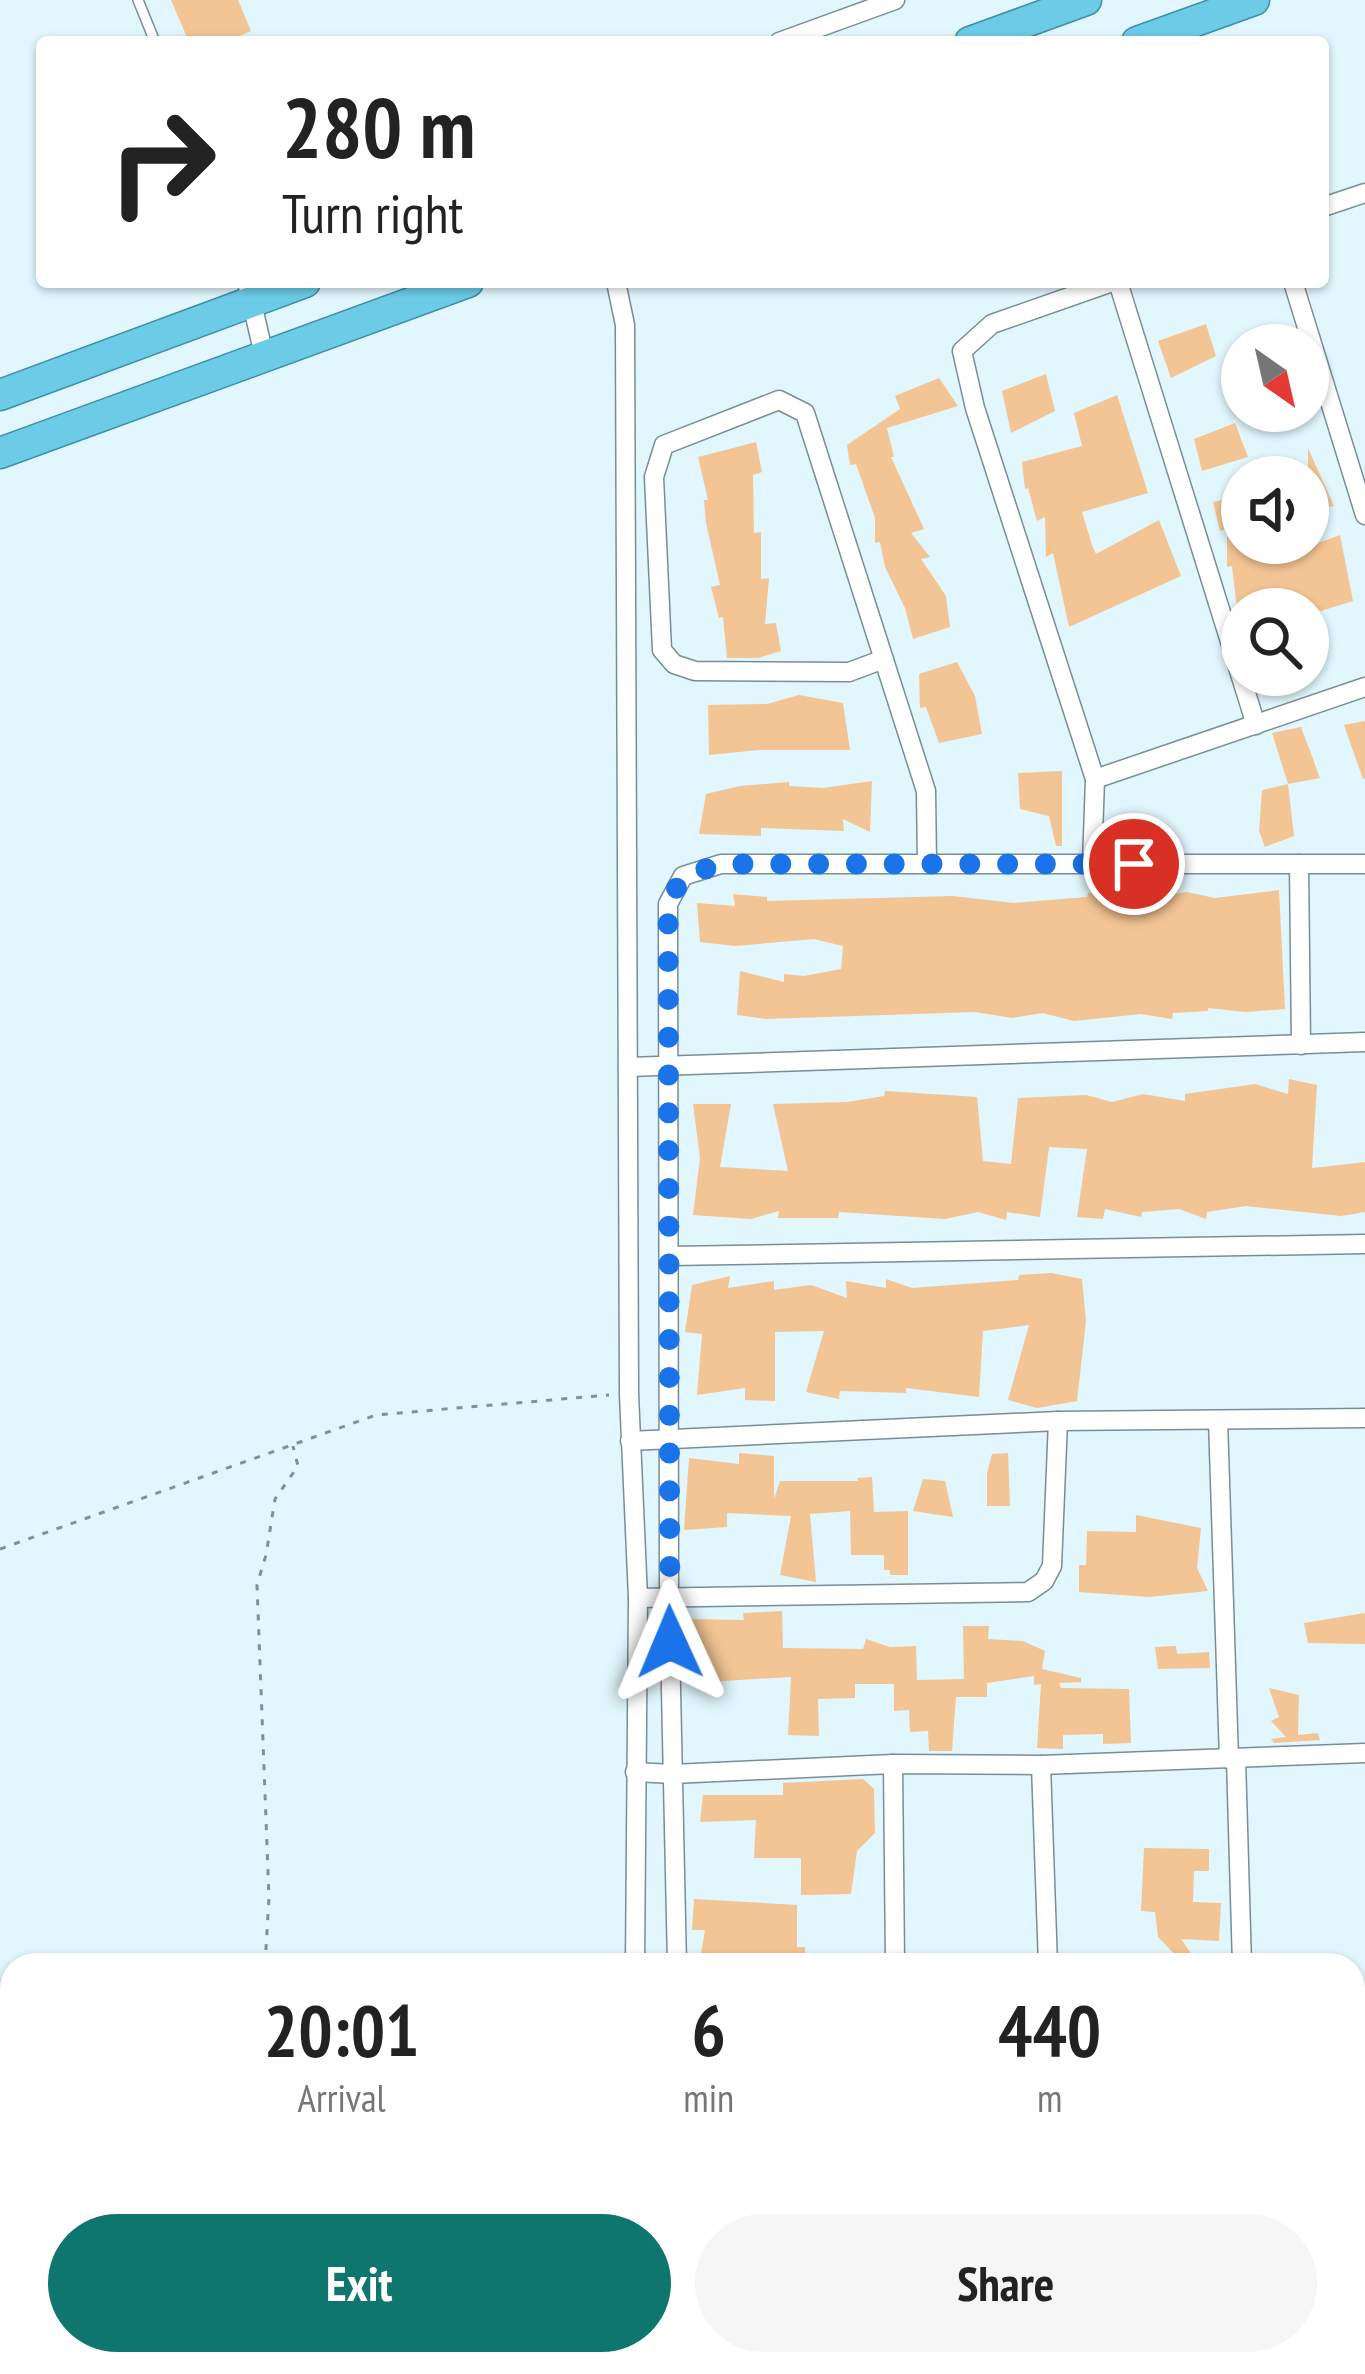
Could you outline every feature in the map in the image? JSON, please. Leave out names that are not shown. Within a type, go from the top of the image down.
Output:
[{"type":"highway","points":[[987,36],[1086,0]]},
{"type":"highway","points":[[1154,36],[1254,0]]},
{"type":"highway","points":[[0,453],[451,288]]},
{"type":"highway","points":[[0,394],[249,292]]},
{"type":"street","points":[[796,36],[896,0]]},
{"type":"street","points":[[1329,205],[1365,193]]},
{"type":"street","points":[[617,288],[625,326],[629,1394],[638,1598],[635,1953]]},
{"type":"street","points":[[1093,864],[1095,779],[975,408],[962,351],[992,324],[1097,288]]},
{"type":"street","points":[[1117,288],[1256,724]]},
{"type":"street","points":[[1295,288],[1364,510]]},
{"type":"street","points":[[249,292],[264,355]]},
{"type":"street","points":[[884,659],[849,672],[695,671],[674,664],[662,650],[654,477],[664,445],[779,400],[806,413],[926,791],[927,864]]},
{"type":"street","points":[[1095,779],[1365,687]]},
{"type":"street","points":[[677,1953],[669,1598],[668,904],[683,876],[721,864],[1365,864]]},
{"type":"street","points":[[1299,864],[1301,1045]]},
{"type":"street","points":[[628,1067],[1365,1042]]},
{"type":"street","points":[[670,1256],[1365,1244]]},
{"type":"street","points":[[630,1441],[1058,1421],[1365,1418]]},
{"type":"street","points":[[1218,1420],[1240,1953]]},
{"type":"street","points":[[638,1598],[1028,1592],[1044,1581],[1052,1566],[1058,1421]]},
{"type":"street","points":[[634,1772],[1365,1753]]},
{"type":"street","points":[[893,1764],[896,1953]]},
{"type":"street","points":[[1040,1765],[1048,1953]]},
{"type":"lane","points":[[138,0],[153,36]]},
{"type":"path","points":[[0,1549],[376,1415],[629,1394]]},
{"type":"path","points":[[266,1953],[269,1898],[257,1585],[275,1499],[298,1466],[293,1445]]},
{"type":"building","points":[[171,0],[238,0],[251,31],[239,36],[186,36]]},
{"type":"building","points":[[1206,324],[1216,356],[1171,378],[1158,341]]},
{"type":"building","points":[[1046,374],[1055,411],[1011,433],[1002,391]]},
{"type":"building","points":[[939,378],[958,406],[887,428],[891,457],[924,529],[911,533],[930,557],[921,559],[946,596],[950,627],[913,639],[880,542],[875,543],[875,518],[856,464],[850,465],[847,445],[900,409],[895,396]]},
{"type":"building","points":[[1117,395],[1148,493],[1082,512],[1092,545],[1096,554],[1159,520],[1181,576],[1069,627],[1053,553],[1046,557],[1045,517],[1037,521],[1025,489],[1022,462],[1082,446],[1074,413]]},
{"type":"building","points":[[1221,428],[1238,432],[1248,456],[1221,456],[1221,465],[1202,471],[1194,439]]},
{"type":"building","points":[[756,442],[762,472],[753,475],[754,533],[761,532],[761,579],[769,578],[765,624],[776,623],[781,651],[758,658],[727,658],[723,617],[719,618],[711,587],[720,585],[698,457]]},
{"type":"building","points":[[1221,500],[1220,531],[1213,502]]},
{"type":"building","points":[[1340,535],[1353,601],[1329,608],[1329,588],[1235,588],[1232,566],[1227,564],[1329,564],[1329,539]]},
{"type":"building","points":[[957,662],[975,696],[982,734],[939,743],[926,707],[920,708],[919,674]]},
{"type":"building","points":[[799,695],[843,703],[850,750],[709,755],[708,705],[767,704]]},
{"type":"building","points":[[1365,721],[1365,779],[1363,779],[1344,725]]},
{"type":"building","points":[[1301,727],[1320,778],[1288,784],[1272,733]]},
{"type":"building","points":[[1062,771],[1062,846],[1056,846],[1049,816],[1020,809],[1018,773]]},
{"type":"building","points":[[872,781],[870,832],[843,819],[844,831],[761,828],[761,836],[699,834],[706,794],[789,782],[789,786],[823,788]]},
{"type":"building","points":[[1288,784],[1294,836],[1265,847],[1259,831],[1262,790]]},
{"type":"building","points":[[1279,890],[1285,1009],[1208,1008],[1173,1013],[1172,1019],[1141,1014],[1074,1021],[1043,1013],[1012,1018],[975,1012],[766,1019],[737,1015],[740,971],[784,982],[784,974],[804,976],[841,969],[843,946],[814,939],[735,946],[700,942],[697,903],[735,906],[733,894],[767,897],[767,901],[952,896],[1014,903],[1087,897],[1088,893],[1108,894],[1108,905],[1187,892],[1215,898]]},
{"type":"building","points":[[1289,1079],[1317,1085],[1312,1168],[1365,1162],[1365,1212],[1341,1216],[1246,1206],[1207,1212],[1206,1219],[1179,1209],[1142,1212],[1141,1217],[1105,1209],[1103,1219],[1077,1217],[1087,1149],[1049,1147],[1040,1217],[1007,1212],[1006,1220],[978,1212],[945,1219],[839,1212],[838,1218],[778,1218],[779,1211],[751,1219],[693,1215],[700,1158],[693,1104],[731,1104],[720,1167],[788,1171],[773,1104],[847,1102],[884,1096],[885,1091],[977,1097],[983,1161],[1011,1164],[1018,1098],[1086,1095],[1112,1102],[1143,1094],[1185,1101],[1185,1094],[1255,1084],[1288,1094]]},
{"type":"building","points":[[1051,1273],[1082,1279],[1086,1321],[1077,1401],[1037,1408],[1008,1400],[1029,1325],[983,1331],[979,1397],[906,1388],[906,1393],[840,1391],[839,1399],[806,1392],[824,1331],[775,1332],[775,1401],[745,1400],[745,1388],[697,1395],[702,1334],[685,1332],[692,1285],[730,1276],[728,1288],[774,1281],[774,1290],[811,1285],[847,1298],[846,1281],[886,1288],[886,1279],[912,1288]]},
{"type":"building","points":[[739,1453],[774,1456],[774,1499],[780,1481],[872,1477],[874,1512],[908,1511],[908,1575],[890,1575],[890,1570],[884,1570],[884,1555],[851,1555],[850,1511],[810,1514],[816,1582],[780,1575],[791,1516],[727,1513],[727,1527],[684,1530],[689,1458],[739,1464]]},
{"type":"building","points":[[1008,1453],[1010,1506],[987,1506],[992,1454]]},
{"type":"building","points":[[923,1479],[945,1481],[953,1517],[913,1511]]},
{"type":"building","points":[[1136,1515],[1201,1528],[1197,1568],[1208,1591],[1149,1597],[1079,1592],[1087,1531],[1136,1532]]},
{"type":"building","points":[[782,1611],[783,1648],[863,1649],[866,1639],[890,1647],[916,1646],[917,1680],[964,1679],[963,1626],[989,1626],[988,1639],[1023,1641],[1045,1651],[1042,1669],[1081,1678],[1081,1682],[1059,1683],[1061,1688],[1129,1689],[1131,1743],[1103,1744],[1103,1734],[1063,1735],[1063,1749],[1037,1748],[1041,1684],[1034,1685],[1034,1676],[987,1683],[987,1697],[956,1697],[952,1751],[929,1751],[928,1731],[910,1732],[909,1710],[894,1711],[894,1684],[855,1684],[855,1698],[818,1699],[819,1736],[788,1735],[791,1677],[688,1683],[690,1619],[744,1620],[743,1613]]},
{"type":"building","points":[[1365,1613],[1365,1644],[1308,1643],[1304,1623]]},
{"type":"building","points":[[1176,1646],[1177,1654],[1209,1652],[1210,1668],[1158,1669],[1155,1647]]},
{"type":"building","points":[[1269,1688],[1299,1695],[1298,1735],[1318,1733],[1320,1740],[1274,1743],[1271,1739],[1286,1737],[1271,1721],[1279,1717]]},
{"type":"building","points":[[863,1779],[874,1789],[875,1833],[857,1851],[851,1894],[801,1895],[801,1858],[754,1858],[756,1820],[700,1822],[703,1795],[783,1795],[783,1783]]},
{"type":"building","points":[[1144,1848],[1209,1849],[1209,1871],[1194,1871],[1193,1902],[1221,1903],[1219,1941],[1181,1939],[1191,1953],[1173,1953],[1158,1937],[1155,1912],[1141,1911]]},
{"type":"building","points":[[694,1899],[797,1905],[797,1947],[805,1947],[805,1953],[701,1953],[705,1930],[692,1930]]},
{"type":"route","points":[[670,1642],[668,904],[683,876],[721,864],[1134,864]]}]
